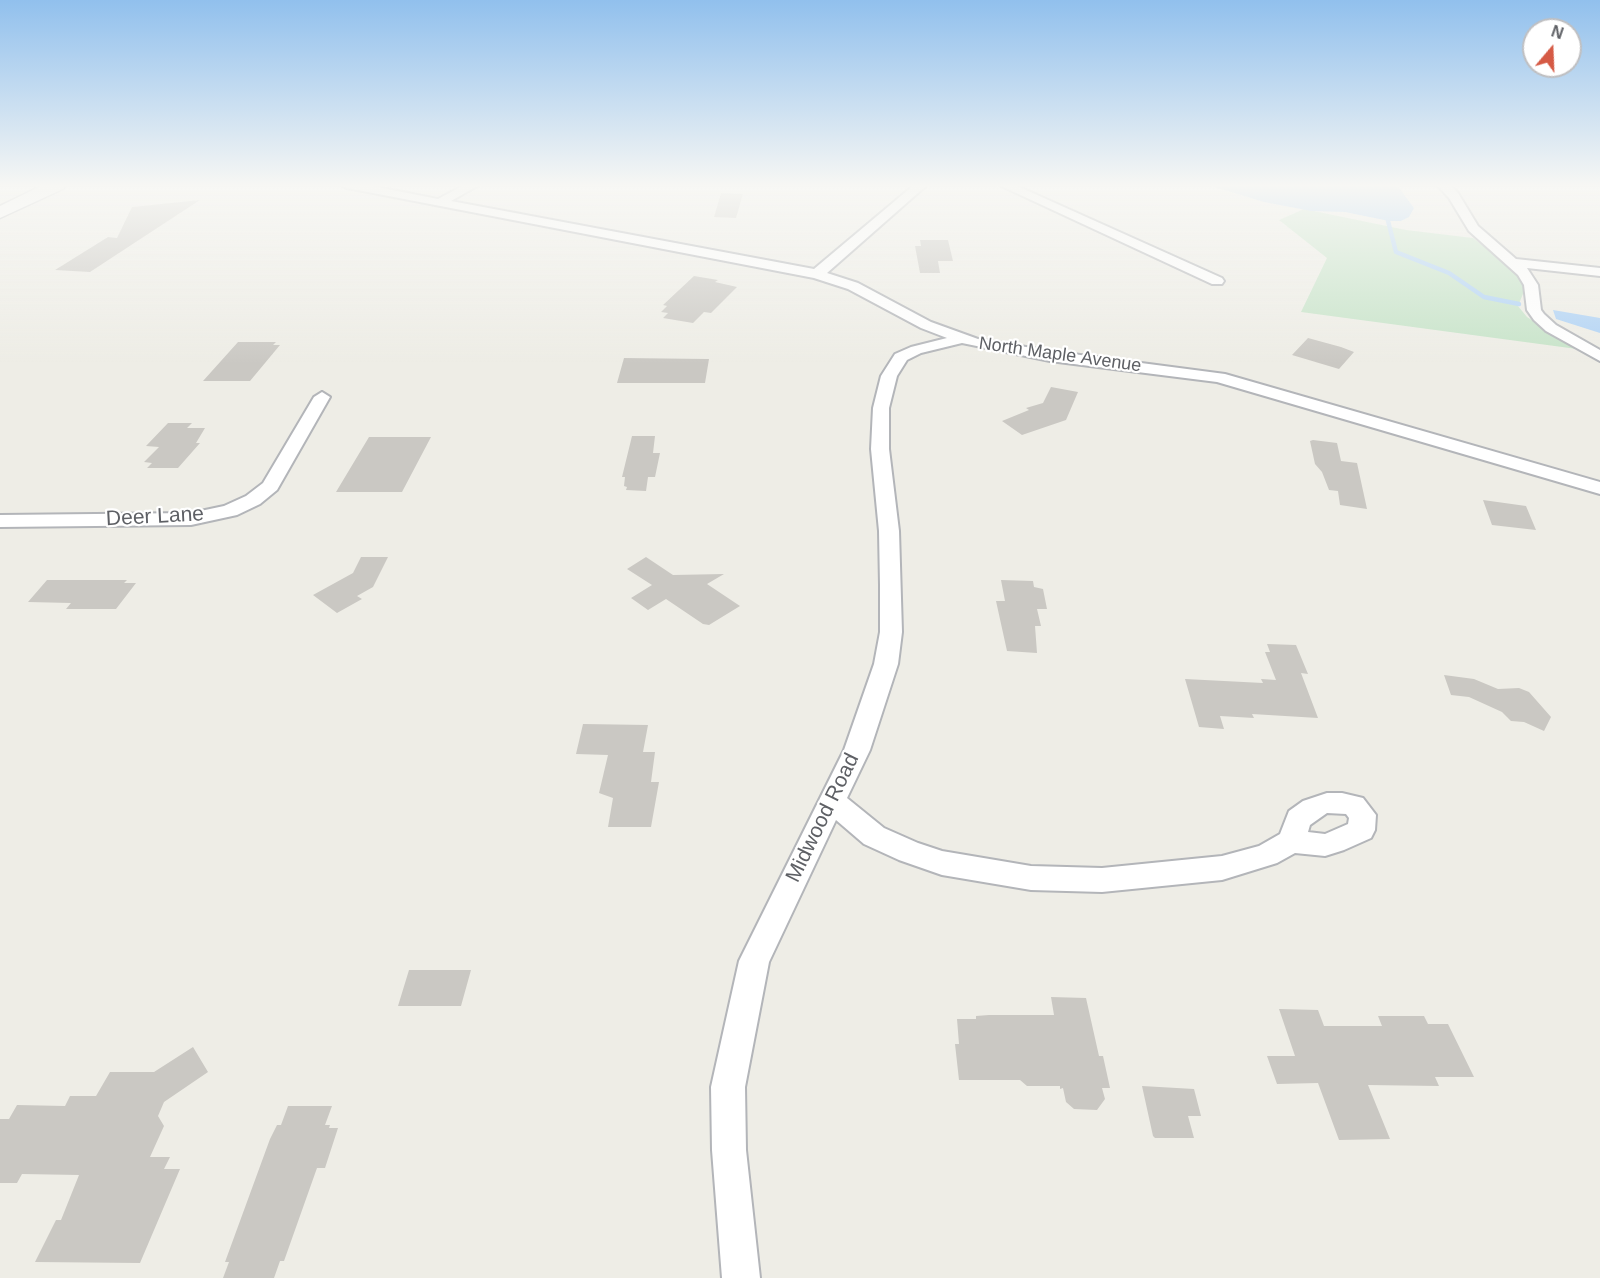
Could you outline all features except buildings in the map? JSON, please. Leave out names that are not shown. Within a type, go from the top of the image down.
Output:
[{"type":"street","name":"North Maple Avenue","points":[[663,245],[817,274],[853,286],[908,316],[961,339],[1050,356],[1219,377],[1600,488]]},
{"type":"street","points":[[817,274],[851,245]]},
{"type":"street","points":[[1136,245],[1216,281]]},
{"type":"street","points":[[1493,245],[1515,263],[1531,285],[1534,310],[1539,317],[1551,328],[1600,356]]},
{"type":"street","points":[[1515,263],[1600,272]]},
{"type":"street","name":"Midwood Road","points":[[741,1278],[729,1150],[728,1088],[754,961],[857,750],[886,664],[891,632],[891,574],[880,449],[880,408],[902,342],[908,316]]},
{"type":"street","points":[[902,342],[916,350],[961,339]]},
{"type":"street","name":"Deer Lane","points":[[0,520],[191,519],[231,511],[253,500],[270,486],[322,397]]},
{"type":"street","points":[[832,802],[874,836],[909,852],[942,863],[1031,878],[1102,880],[1222,868],[1267,855],[1292,841]]},
{"type":"green space","points":[[1310,245],[1482,245],[1507,264],[1523,283],[1525,289],[1518,306],[1527,317],[1577,349],[1301,312],[1327,258]]},
{"type":"water","points":[[1553,310],[1600,318],[1600,333],[1556,319]]},
{"type":"waterway","points":[[1394,245],[1396,252],[1449,273],[1484,297],[1519,304]]}]
